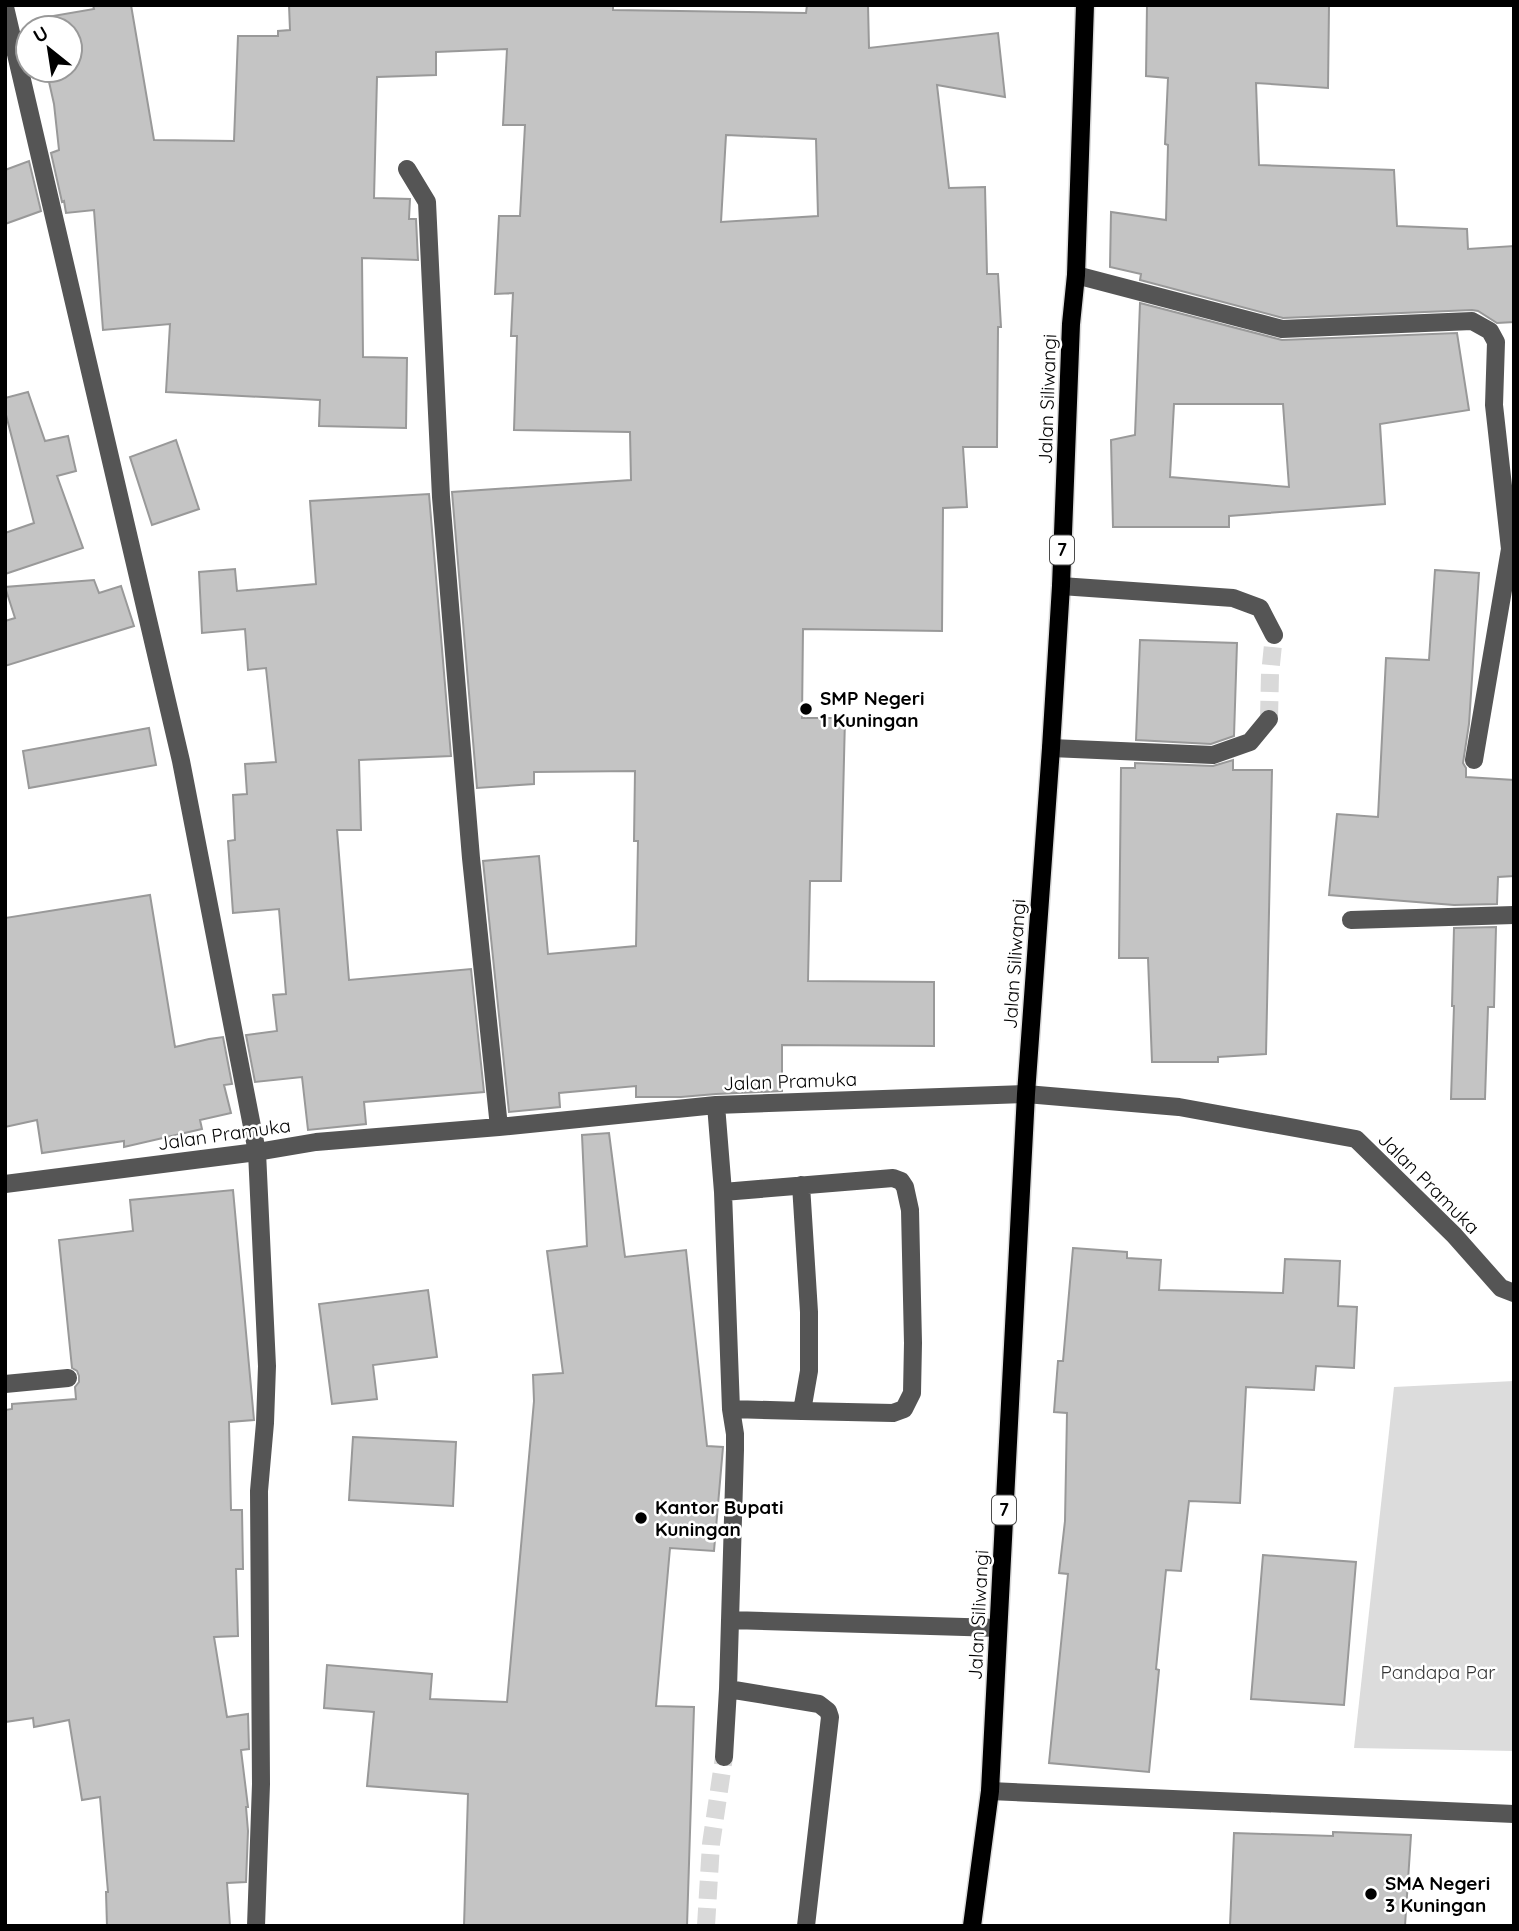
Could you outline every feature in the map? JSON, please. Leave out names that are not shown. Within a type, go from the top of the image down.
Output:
[{"type":"main road","name":"Jalan Siliwangi","points":[[972,1926],[990,1791],[1026,1094],[1061,586],[1071,324],[1076,275],[1084,5]]},
{"type":"street","points":[[5,7],[181,761],[257,1152],[267,1366],[259,1491],[261,1784],[256,1926]]},
{"type":"street","points":[[407,169],[427,202],[441,497],[471,858],[499,1127]]},
{"type":"street","points":[[1076,275],[1282,329],[1472,321],[1490,331],[1496,342],[1494,405],[1510,549],[1474,760]]},
{"type":"street","points":[[1061,586],[1233,598],[1260,608],[1274,635]]},
{"type":"street","points":[[1051,748],[1213,755],[1250,742],[1269,719]]},
{"type":"street","points":[[1351,920],[1514,915]]},
{"type":"street","name":"Jalan Pramuka","points":[[5,1184],[316,1142],[716,1105],[1026,1094],[1179,1107],[1356,1139],[1454,1235],[1501,1288],[1514,1293]]},
{"type":"street","points":[[716,1105],[723,1192],[731,1409],[735,1434],[724,1757]]},
{"type":"street","points":[[723,1192],[893,1178],[901,1181],[905,1187],[910,1210],[912,1393],[904,1409],[892,1413],[731,1409]]},
{"type":"street","points":[[801,1185],[809,1312],[809,1371],[802,1411]]},
{"type":"street","points":[[5,1384],[68,1378]]},
{"type":"street","points":[[730,1620],[998,1628]]},
{"type":"street","points":[[728,1689],[819,1704],[828,1710],[830,1717],[806,1926]]},
{"type":"street","points":[[990,1791],[1514,1814]]},
{"type":"green space","name":"Pandapa Par","points":[[1514,1381],[1514,1751],[1354,1748],[1394,1387]]},
{"type":"building","points":[[93,5],[131,5],[154,140],[234,141],[238,36],[278,36],[278,31],[290,30],[289,5],[613,5],[613,10],[806,13],[807,5],[868,5],[869,48],[998,33],[1005,97],[937,85],[949,188],[985,187],[987,274],[998,274],[1001,327],[998,327],[997,447],[963,447],[967,507],[943,508],[942,631],[803,629],[802,718],[845,718],[841,881],[810,881],[808,981],[934,982],[934,1046],[782,1045],[782,1091],[636,1097],[636,1086],[559,1093],[560,1107],[509,1112],[483,861],[539,856],[548,954],[636,946],[638,841],[634,841],[635,771],[534,772],[534,784],[477,788],[452,492],[631,480],[630,432],[514,430],[517,336],[511,336],[513,293],[495,294],[499,216],[520,216],[525,125],[503,125],[507,49],[436,52],[436,75],[377,77],[374,198],[410,199],[409,219],[416,219],[418,260],[362,258],[363,357],[407,358],[406,428],[319,426],[320,400],[166,392],[170,324],[103,330],[94,210],[66,213],[51,153],[59,150],[49,84],[84,84],[84,14],[65,14],[94,9]],"holes":[[[726,135],[816,139],[818,216],[721,222]]]},
{"type":"building","points":[[1147,5],[1329,5],[1328,88],[1256,83],[1259,165],[1394,170],[1397,226],[1467,229],[1468,249],[1514,246],[1514,322],[1497,323],[1472,310],[1283,318],[1140,280],[1141,274],[1110,267],[1111,212],[1166,220],[1168,78],[1146,76]]},
{"type":"building","points":[[29,161],[41,211],[5,224],[5,170]]},
{"type":"building","points":[[1140,303],[1282,340],[1457,333],[1469,410],[1380,424],[1385,504],[1229,516],[1229,527],[1113,527],[1111,440],[1135,435]],"holes":[[[1174,404],[1283,404],[1289,487],[1170,477]]]},
{"type":"building","points":[[28,392],[45,441],[68,436],[76,471],[57,476],[83,548],[5,574],[5,533],[34,523],[5,411],[5,398]]},
{"type":"building","points":[[176,440],[199,509],[152,525],[130,457]]},
{"type":"building","points":[[429,494],[451,756],[359,760],[361,830],[337,830],[349,980],[471,969],[484,1092],[364,1102],[366,1124],[308,1130],[302,1077],[255,1082],[246,1035],[277,1031],[273,995],[286,994],[279,909],[233,913],[228,841],[235,840],[233,795],[247,794],[245,764],[276,762],[266,668],[248,670],[245,629],[202,633],[199,572],[235,569],[237,591],[316,584],[310,501]]},
{"type":"building","points":[[1435,570],[1479,573],[1469,724],[1463,763],[1466,777],[1514,780],[1514,876],[1498,877],[1497,904],[1454,905],[1329,895],[1337,814],[1378,817],[1386,658],[1429,660]]},
{"type":"building","points":[[94,580],[99,593],[121,586],[134,626],[5,666],[5,621],[15,618],[5,587]]},
{"type":"building","points":[[1140,640],[1237,643],[1234,736],[1211,744],[1136,740]]},
{"type":"building","points":[[149,728],[156,765],[29,788],[23,751]]},
{"type":"building","points":[[1233,760],[1233,770],[1272,770],[1266,1054],[1218,1057],[1218,1062],[1152,1062],[1148,958],[1119,958],[1121,768],[1135,768],[1135,763],[1213,766]]},
{"type":"building","points":[[150,895],[175,1047],[223,1037],[232,1084],[224,1085],[231,1113],[200,1120],[202,1129],[124,1147],[124,1141],[42,1153],[37,1120],[5,1127],[5,918]]},
{"type":"building","points":[[1496,927],[1494,1007],[1488,1007],[1485,1099],[1451,1099],[1454,928]]},
{"type":"building","points":[[609,1133],[625,1257],[686,1250],[707,1446],[723,1447],[714,1551],[670,1548],[656,1706],[694,1707],[687,1926],[464,1926],[468,1794],[367,1786],[374,1712],[324,1708],[327,1665],[432,1674],[430,1699],[507,1702],[534,1401],[533,1375],[563,1373],[547,1251],[587,1246],[582,1135]]},
{"type":"building","points":[[233,1190],[254,1420],[229,1422],[231,1510],[242,1510],[243,1569],[236,1569],[238,1636],[214,1637],[227,1717],[248,1714],[249,1749],[241,1750],[248,1807],[246,1882],[227,1883],[230,1926],[107,1926],[108,1892],[100,1797],[82,1800],[69,1720],[34,1727],[33,1718],[5,1722],[5,1410],[12,1409],[12,1404],[76,1399],[75,1387],[79,1376],[72,1368],[59,1240],[133,1231],[130,1200]]},
{"type":"building","points":[[1073,1248],[1127,1252],[1127,1258],[1161,1260],[1159,1290],[1283,1293],[1285,1259],[1340,1261],[1338,1306],[1357,1307],[1354,1368],[1316,1366],[1314,1390],[1246,1387],[1240,1503],[1189,1501],[1181,1571],[1166,1570],[1149,1772],[1049,1763],[1068,1574],[1059,1573],[1065,1521],[1067,1413],[1054,1412],[1058,1361],[1063,1361]]},
{"type":"building","points":[[428,1290],[437,1357],[373,1365],[377,1399],[332,1404],[319,1304]]},
{"type":"building","points":[[353,1437],[456,1442],[453,1506],[349,1500]]},
{"type":"building","points":[[1263,1555],[1356,1562],[1344,1705],[1251,1699]]},
{"type":"building","name":"SMA Negeri 3 Kuningan","points":[[1333,1832],[1411,1835],[1405,1926],[1230,1926],[1234,1833],[1333,1836]]},
{"type":"tunnel","points":[[1269,719],[1274,635]]},
{"type":"tunnel","points":[[706,1926],[711,1844],[724,1757]]},
{"type":"place","name":"SMP Negeri 1 Kuningan","points":[[806,709]]},
{"type":"place","name":"Kantor Bupati Kuningan","points":[[641,1518]]},
{"type":"place","name":"SMA Negeri 3 Kuningan","points":[[1371,1894]]}]
